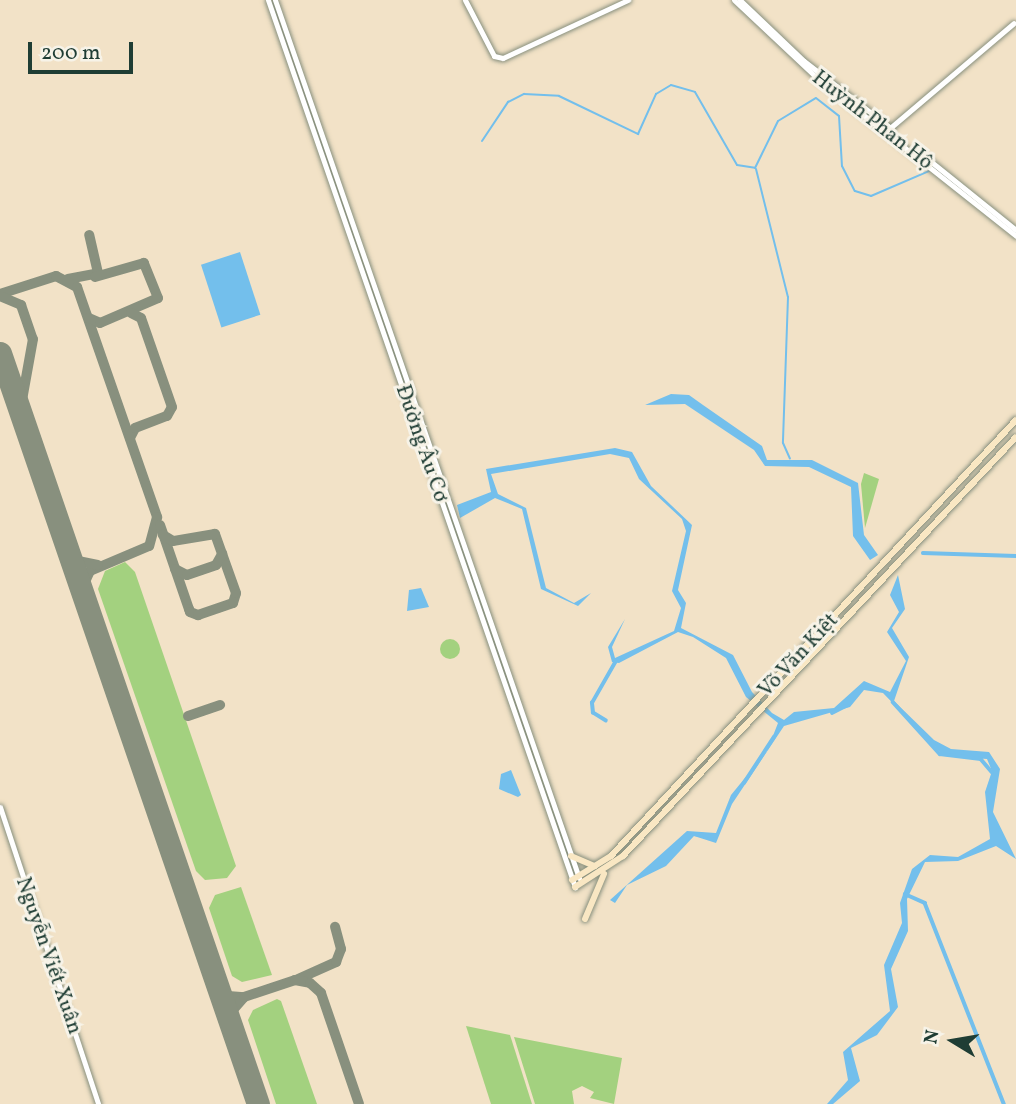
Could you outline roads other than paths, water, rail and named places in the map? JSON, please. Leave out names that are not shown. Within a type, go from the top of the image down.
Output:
[{"type":"main road","name":"Võ Văn Kiệt","points":[[576,882],[600,864],[770,688],[1016,421]]},
{"type":"main road","name":"Võ Văn Kiệt","points":[[576,882],[604,874],[776,696],[1016,437]]},
{"type":"main road","points":[[940,505],[946,512]]},
{"type":"main road","points":[[571,856],[585,865],[600,864]]},
{"type":"main road","points":[[585,919],[604,874]]},
{"type":"street","name":"Đường Âu Cơ","points":[[268,0],[428,463],[571,856],[576,882]]},
{"type":"street","name":"Đường Âu Cơ","points":[[275,0],[436,460],[576,882]]},
{"type":"street","points":[[464,0],[494,56],[503,58],[628,0]]},
{"type":"street","name":"Huỳnh Phan Hộ","points":[[734,0],[818,79],[1016,236]]},
{"type":"street","name":"Huỳnh Phan Hộ","points":[[740,0],[804,61],[1016,230]]},
{"type":"street","name":"Huỳnh Phan Hộ","points":[[890,128],[1014,23]]},
{"type":"street","points":[[281,38],[289,35]]},
{"type":"street","points":[[428,463],[436,460]]},
{"type":"street","points":[[679,783],[686,790]]},
{"type":"street","name":"Nguyễn Viết Xuân","points":[[0,807],[98,1104]]},
{"type":"water","points":[[240,252],[260,315],[221,327],[201,265]]},
{"type":"water","points":[[671,394],[689,395],[762,446],[767,460],[812,460],[858,483],[864,535],[878,555],[870,560],[853,536],[851,487],[809,467],[765,466],[754,450],[685,404],[645,405]]},
{"type":"water","points":[[615,448],[632,452],[651,486],[692,525],[678,590],[686,603],[681,628],[733,655],[752,692],[772,713],[784,720],[794,712],[834,708],[864,681],[890,692],[906,661],[887,632],[899,612],[890,595],[898,575],[905,609],[892,628],[909,657],[894,701],[934,740],[951,749],[989,752],[1000,769],[993,812],[1016,859],[996,846],[958,861],[925,862],[907,899],[908,931],[891,969],[898,1007],[877,1035],[851,1048],[860,1081],[833,1104],[827,1104],[848,1080],[843,1052],[890,1011],[884,965],[902,923],[900,903],[912,869],[930,855],[958,857],[990,839],[985,792],[992,771],[987,759],[944,756],[883,693],[864,690],[850,707],[784,726],[732,804],[716,843],[694,836],[666,866],[627,885],[615,903],[610,900],[687,831],[716,833],[731,795],[767,751],[778,723],[746,697],[726,658],[693,637],[678,632],[619,663],[612,662],[608,647],[625,619],[612,647],[615,658],[674,631],[681,608],[672,591],[686,531],[682,519],[639,479],[629,458],[610,454],[491,474],[498,494],[526,508],[546,588],[574,603],[591,593],[578,606],[541,589],[522,509],[495,498],[460,518],[457,505],[491,492],[486,469]]},
{"type":"water","points":[[421,588],[429,607],[407,611],[409,590]]},
{"type":"water","points":[[511,770],[521,795],[518,797],[499,789],[501,774]]},
{"type":"waterway","points":[[482,141],[508,102],[524,94],[559,96],[638,134],[656,94],[671,85],[695,92],[737,165],[755,168],[778,121],[816,98],[839,116],[842,166],[855,191],[871,196],[929,171]]},
{"type":"waterway","points":[[756,169],[788,297],[783,443],[790,459]]},
{"type":"waterway","points":[[923,553],[1016,556]]},
{"type":"waterway","points":[[606,721],[593,713],[592,703],[616,661]]},
{"type":"waterway","points":[[893,702],[940,754],[981,759],[992,772]]},
{"type":"waterway","points":[[832,713],[846,706]]},
{"type":"waterway","points":[[744,783],[774,737]]},
{"type":"waterway","points":[[694,834],[716,836]]},
{"type":"waterway","points":[[905,894],[925,903],[1004,1104]]}]
